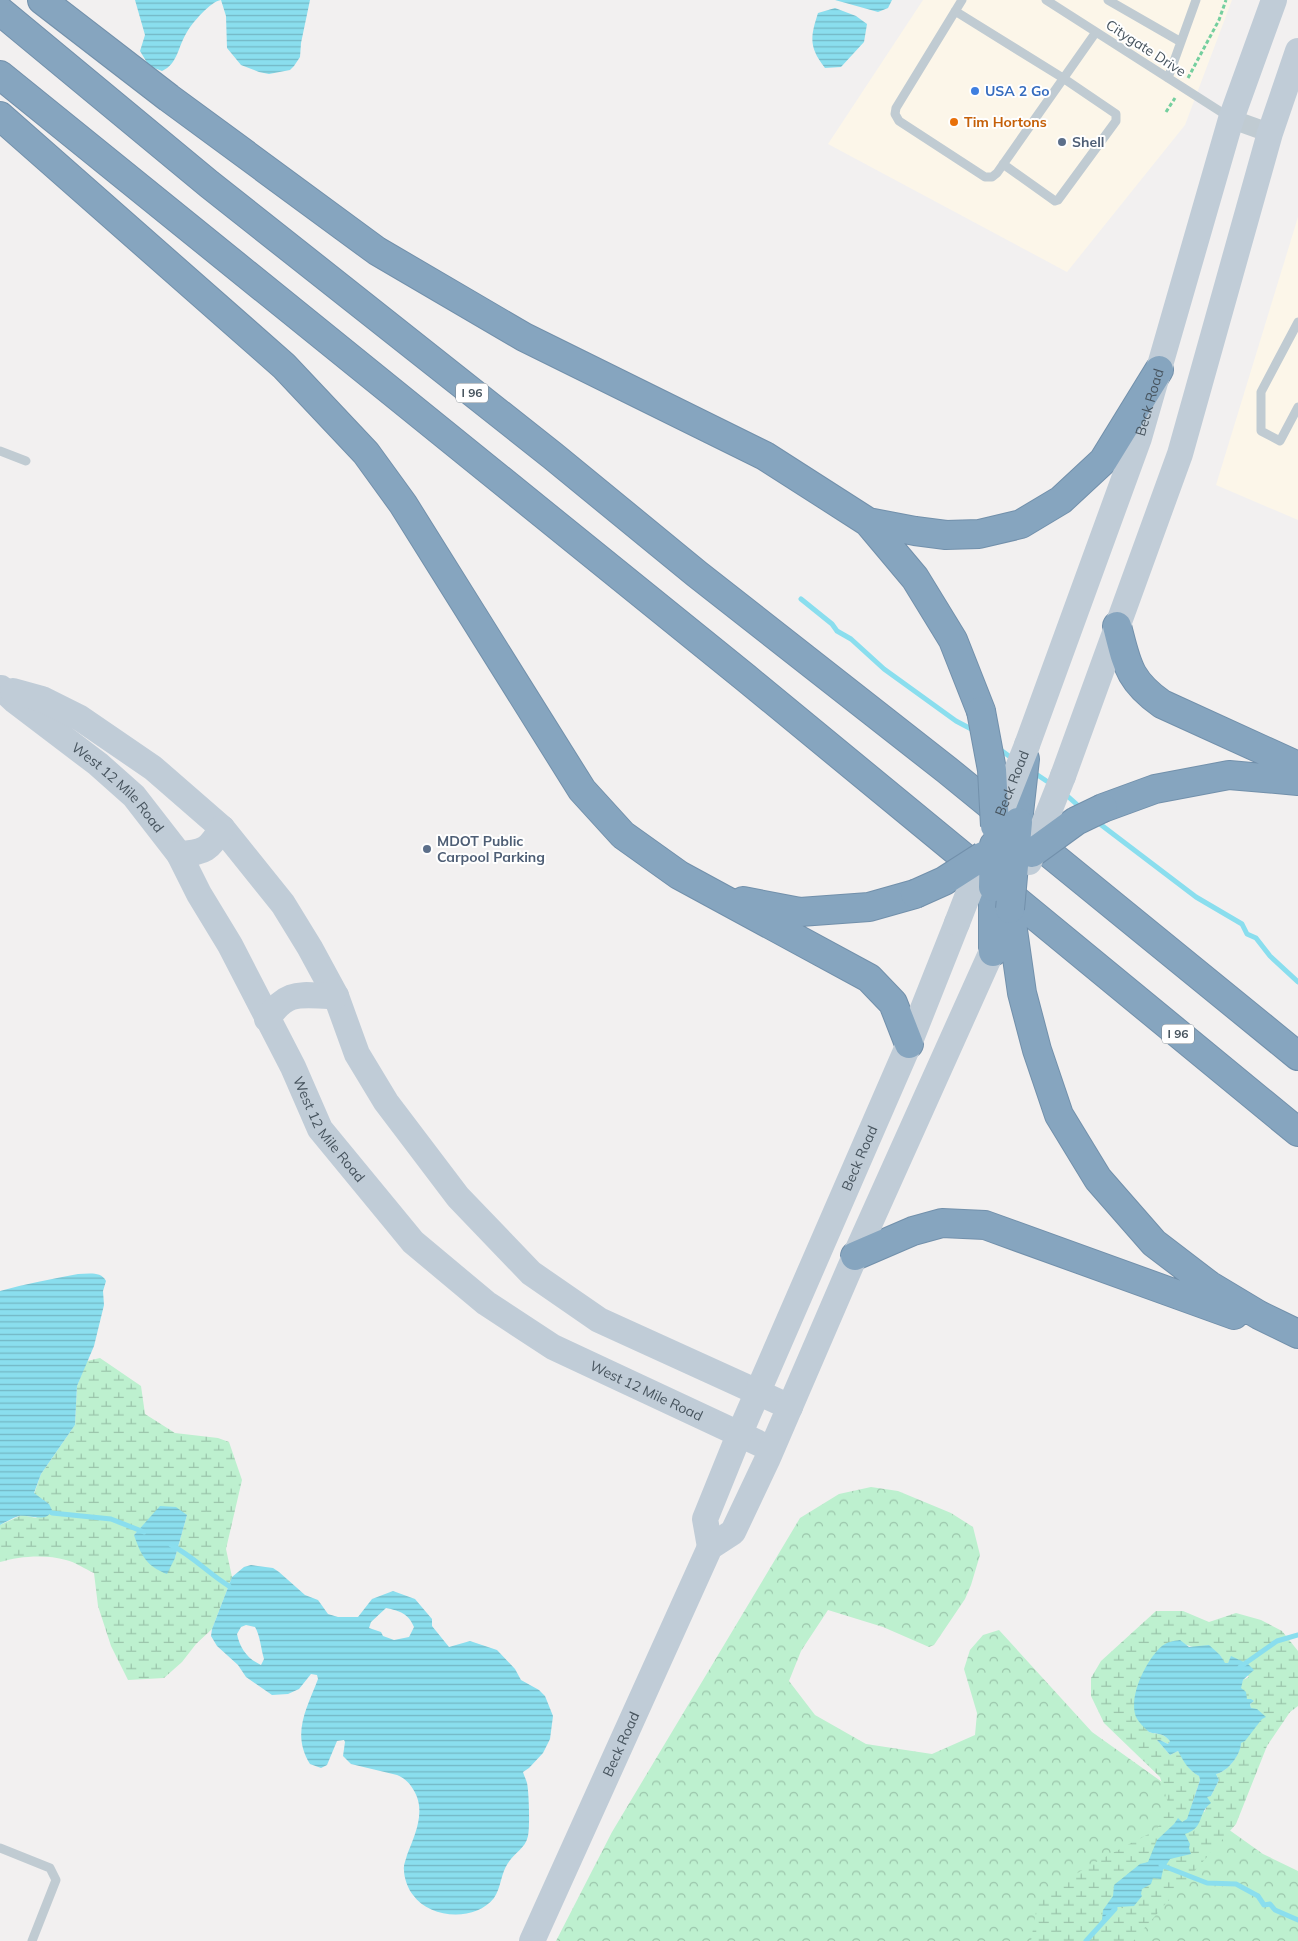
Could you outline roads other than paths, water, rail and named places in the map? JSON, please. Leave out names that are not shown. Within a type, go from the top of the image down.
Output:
[{"type":"highway","points":[[42,0],[169,98],[377,251],[524,337],[765,456],[868,522],[915,578],[953,640],[980,711],[992,770],[998,837],[993,887],[993,952]]},
{"type":"highway","name":"I 96","points":[[0,12],[209,184],[553,456],[697,574],[947,770],[1298,1056]]},
{"type":"highway","name":"I 96","points":[[0,75],[739,672],[1298,1132]]},
{"type":"highway","points":[[0,116],[284,366],[366,453],[403,504],[582,790],[623,835],[679,876],[869,978],[893,1003],[909,1044]]},
{"type":"highway","points":[[868,522],[946,535],[979,534],[1021,524],[1061,500],[1103,461],[1158,370]]},
{"type":"highway","points":[[1118,626],[1126,659],[1135,680],[1145,692],[1162,704],[1298,766]]},
{"type":"highway","points":[[998,837],[1027,744]]},
{"type":"highway","points":[[957,922],[1023,861],[1076,821],[1104,808],[1155,789],[1229,775],[1298,782]]},
{"type":"highway","points":[[679,876],[741,901],[800,912],[869,907],[915,894],[944,881],[998,837],[1063,776]]},
{"type":"highway","points":[[998,837],[1023,861]]},
{"type":"highway","points":[[1023,861],[1010,909],[1019,973],[1037,1050],[1059,1115],[1098,1179],[1154,1243],[1209,1286],[1298,1336]]},
{"type":"highway","points":[[855,1256],[913,1231],[942,1223],[985,1225],[1298,1336]]},
{"type":"main road","name":"Beck Road","points":[[1027,744],[1139,438],[1231,119],[1274,0]]},
{"type":"main road","points":[[1023,861],[1063,776],[1180,454],[1270,133],[1298,51]]},
{"type":"main road","name":"West 12 Mile Road","points":[[0,689],[42,699],[80,718],[154,768],[222,828],[283,904],[336,996],[357,1054],[386,1102],[458,1197],[531,1273],[599,1320],[790,1407]]},
{"type":"main road","name":"West 12 Mile Road","points":[[0,689],[98,764],[134,796],[179,854],[293,1067],[320,1129],[413,1242],[486,1303],[553,1347],[771,1449]]},
{"type":"main road","points":[[179,854],[198,853],[211,846],[222,828]]},
{"type":"main road","name":"Beck Road","points":[[532,1941],[710,1547],[705,1519],[739,1435],[909,1044],[957,922],[998,837]]},
{"type":"main road","points":[[710,1547],[733,1532],[790,1407],[855,1256],[993,952],[1010,909]]},
{"type":"main road","points":[[267,1019],[278,1004],[289,996],[336,996]]},
{"type":"street","points":[[1231,119],[1270,133]]},
{"type":"lane","points":[[962,0],[896,108],[895,114],[899,121],[985,177],[992,177],[998,173],[1096,32]]},
{"type":"lane","name":"Citygate Drive","points":[[1046,0],[1231,119]]},
{"type":"lane","points":[[1108,0],[1181,42]]},
{"type":"lane","points":[[1168,78],[1196,0]]},
{"type":"lane","points":[[955,11],[1064,78],[1116,114],[1116,120],[1055,202],[1003,164]]},
{"type":"lane","points":[[1298,322],[1261,392],[1261,431],[1280,440],[1298,407]]},
{"type":"lane","points":[[0,451],[26,461]]},
{"type":"lane","points":[[0,1848],[50,1868],[56,1880],[32,1941]]},
{"type":"water","points":[[135,0],[221,0],[207,8],[193,23],[184,37],[175,59],[162,71],[149,66],[140,51],[145,35]]},
{"type":"water","points":[[221,0],[310,0],[300,57],[294,66],[290,70],[269,74],[241,65],[227,48],[226,16]]},
{"type":"water","points":[[835,0],[892,0],[888,8],[878,12]]},
{"type":"water","points":[[835,8],[856,16],[867,24],[864,42],[841,67],[825,68],[816,54],[812,42],[813,29],[818,13]]},
{"type":"water","points":[[78,1274],[94,1274],[104,1278],[106,1281],[103,1291],[104,1305],[94,1346],[77,1386],[75,1425],[41,1474],[34,1493],[49,1504],[52,1510],[46,1517],[19,1516],[0,1525],[0,1291]]},
{"type":"water","points":[[160,1506],[176,1507],[187,1515],[175,1558],[167,1574],[154,1567],[145,1559],[134,1535]]},
{"type":"water","points":[[251,1565],[273,1568],[305,1595],[318,1600],[328,1614],[338,1617],[358,1617],[372,1599],[393,1591],[415,1599],[432,1619],[432,1626],[449,1647],[470,1641],[497,1650],[515,1669],[521,1680],[539,1690],[545,1696],[553,1716],[550,1739],[543,1753],[523,1772],[528,1794],[529,1818],[527,1840],[508,1863],[494,1898],[486,1906],[465,1914],[441,1913],[421,1903],[411,1893],[404,1873],[404,1866],[419,1819],[419,1804],[415,1793],[404,1779],[397,1775],[351,1764],[343,1756],[344,1740],[337,1741],[327,1765],[321,1768],[310,1764],[304,1753],[301,1732],[306,1711],[318,1679],[317,1675],[311,1674],[299,1689],[288,1694],[272,1695],[246,1677],[238,1665],[217,1646],[211,1636],[212,1629],[232,1577],[244,1567]],"holes":[[[386,1608],[399,1612],[409,1619],[414,1627],[409,1637],[394,1640],[383,1636],[381,1632],[369,1628],[371,1622]],[[246,1625],[255,1627],[258,1634],[264,1659],[261,1665],[248,1657],[240,1644],[237,1634],[241,1627]]]},
{"type":"water","points":[[1180,1640],[1189,1647],[1209,1645],[1220,1655],[1225,1663],[1228,1663],[1231,1656],[1248,1664],[1254,1670],[1243,1680],[1241,1688],[1246,1692],[1247,1699],[1254,1701],[1250,1704],[1251,1708],[1257,1709],[1266,1717],[1241,1743],[1239,1752],[1233,1762],[1221,1773],[1216,1774],[1219,1780],[1211,1796],[1207,1797],[1211,1803],[1204,1811],[1196,1828],[1185,1834],[1190,1844],[1191,1854],[1170,1859],[1163,1870],[1161,1879],[1153,1878],[1151,1884],[1142,1889],[1142,1896],[1134,1906],[1118,1907],[1105,1922],[1102,1920],[1103,1910],[1113,1896],[1114,1885],[1140,1864],[1148,1862],[1157,1840],[1178,1818],[1182,1822],[1187,1819],[1200,1780],[1199,1776],[1192,1771],[1178,1751],[1170,1755],[1157,1740],[1168,1744],[1170,1741],[1167,1738],[1149,1732],[1142,1725],[1136,1717],[1134,1709],[1136,1689],[1150,1660],[1164,1645]]},
{"type":"waterway","points":[[801,599],[832,624],[837,631],[851,639],[884,669],[956,721],[975,731]]},
{"type":"waterway","points":[[998,748],[1013,759]]},
{"type":"waterway","points":[[1033,772],[1051,784]]},
{"type":"waterway","points":[[1064,793],[1082,809]]},
{"type":"waterway","points":[[1096,821],[1196,897],[1242,924],[1247,934],[1256,938],[1270,956],[1298,982]]},
{"type":"waterway","points":[[52,1513],[111,1519],[144,1532]]},
{"type":"waterway","points":[[171,1545],[187,1554],[229,1586]]},
{"type":"waterway","points":[[1240,1667],[1277,1641],[1298,1635]]},
{"type":"waterway","points":[[1161,1865],[1207,1883],[1236,1884],[1258,1896],[1264,1905],[1270,1904],[1275,1910],[1298,1920]]},
{"type":"waterway","points":[[1086,1941],[1115,1909]]},
{"type":"place","name":"USA 2 Go","points":[[975,91]]},
{"type":"place","name":"Tim Hortons","points":[[954,122]]},
{"type":"place","name":"Shell","points":[[1062,142]]},
{"type":"place","name":"MDOT Public Carpool Parking","points":[[427,849]]}]
